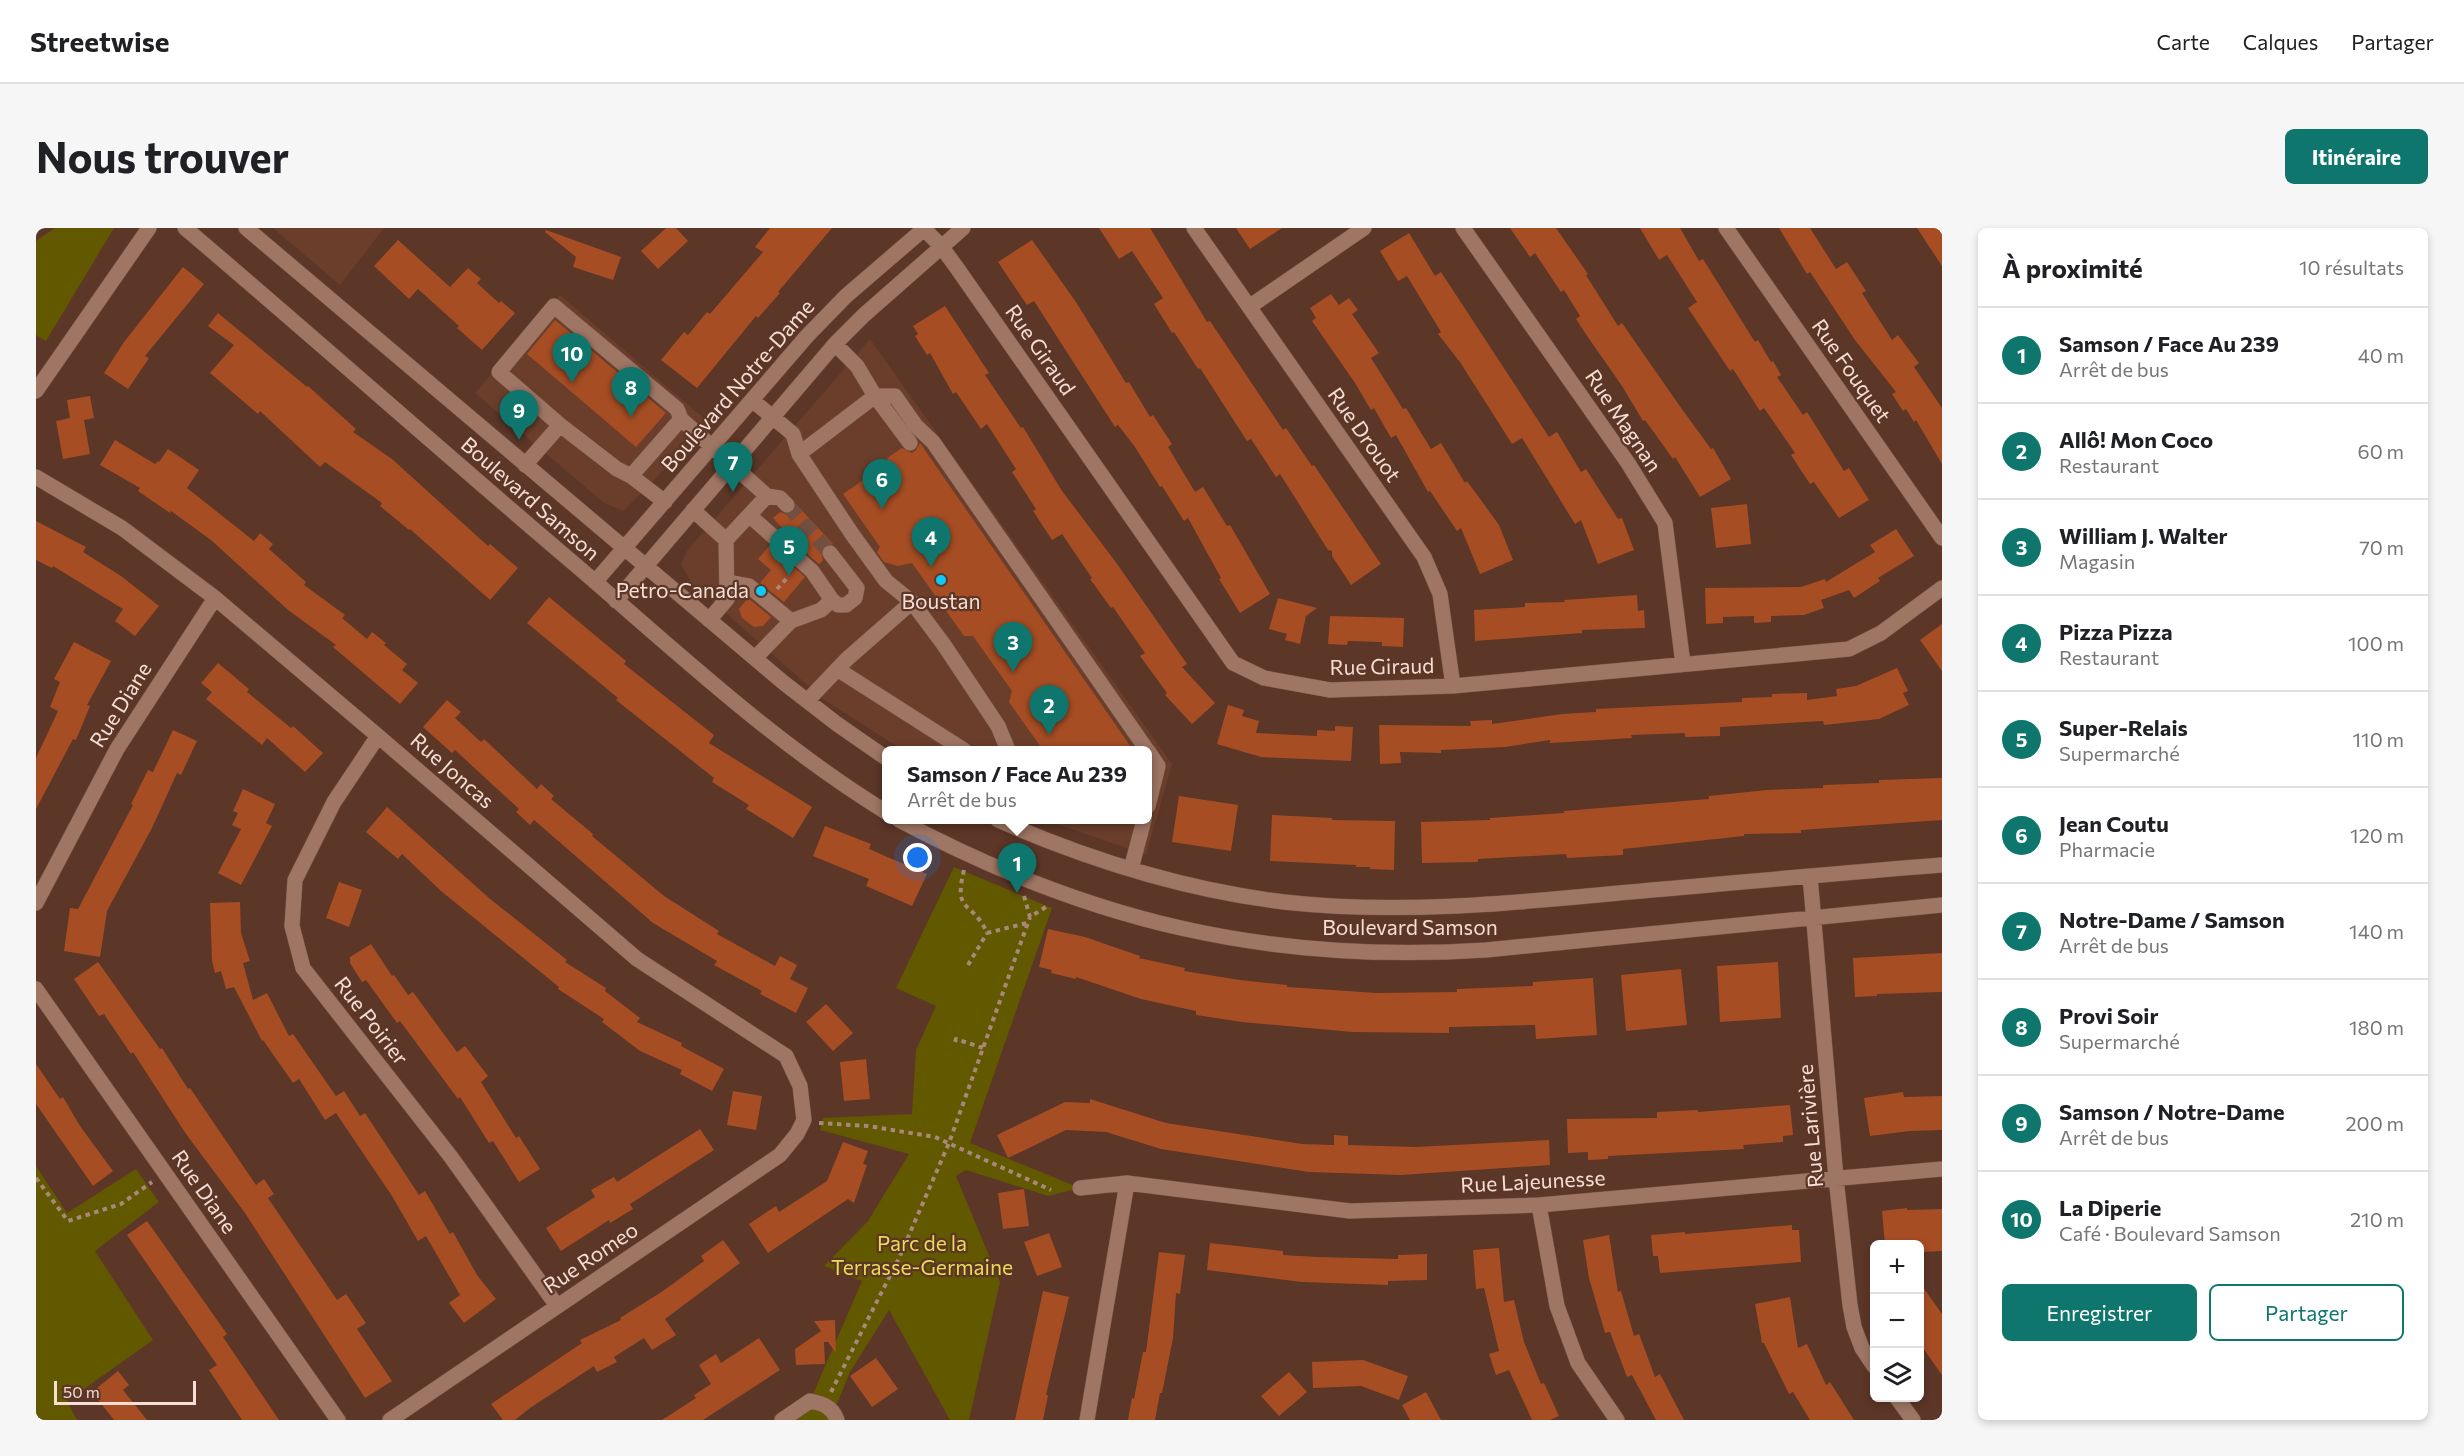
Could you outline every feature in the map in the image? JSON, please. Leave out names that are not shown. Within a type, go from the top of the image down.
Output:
[{"type":"street","points":[[36,391],[149,228]]},
{"type":"street","name":"Boulevard Samson","points":[[185,228],[616,601],[785,743],[838,782],[882,810]]},
{"type":"street","name":"Boulevard Samson","points":[[246,228],[709,620],[807,701],[882,755]]},
{"type":"street","name":"Boulevard Notre-Dame","points":[[595,582],[807,336],[846,296],[924,228]]},
{"type":"street","name":"Rue Giraud","points":[[924,228],[941,246],[1233,663],[1264,678],[1330,690],[1453,686],[1849,649],[1881,633],[1942,588]]},
{"type":"street","points":[[616,601],[835,344],[963,228]]},
{"type":"street","name":"Rue Drouot","points":[[1194,228],[1424,557],[1440,594],[1453,686]]},
{"type":"street","points":[[1249,307],[1364,228]]},
{"type":"street","name":"Rue Magnan","points":[[1463,228],[1628,463],[1665,524],[1683,664]]},
{"type":"street","name":"Rue Fouquet","points":[[1726,228],[1942,538]]},
{"type":"street","points":[[665,502],[560,425],[499,372],[554,306],[677,409],[681,419],[767,496],[780,498],[787,505]]},
{"type":"street","points":[[835,344],[857,366],[875,396],[910,443]]},
{"type":"street","points":[[799,454],[875,396],[896,396],[916,426],[933,442],[1144,746]]},
{"type":"street","points":[[752,400],[794,434],[799,454],[886,581],[912,602],[973,687],[998,726],[1003,746]]},
{"type":"street","points":[[631,476],[681,419]]},
{"type":"street","points":[[525,465],[560,425]]},
{"type":"street","name":"Rue Joncas","points":[[36,477],[122,528],[215,598],[637,960],[786,1056],[800,1086],[811,1122]]},
{"type":"street","points":[[726,540],[767,496]]},
{"type":"street","points":[[693,510],[726,540],[727,599],[709,620]]},
{"type":"street","points":[[750,516],[812,571],[832,600],[838,605],[846,605],[855,598],[857,588],[830,553]]},
{"type":"street","points":[[727,582],[749,585],[790,621]]},
{"type":"street","name":"Rue Diane","points":[[36,903],[117,749],[215,598]]},
{"type":"street","points":[[755,658],[790,621],[821,610],[832,600]]},
{"type":"street","points":[[807,701],[837,669],[912,602]]},
{"type":"street","points":[[837,669],[958,746]]},
{"type":"street","name":"Rue Poirier","points":[[378,736],[334,802],[296,880],[292,926],[303,968],[451,1157],[557,1306]]},
{"type":"street","points":[[1152,758],[1158,766],[1152,790]]},
{"type":"street","name":"Boulevard Samson","points":[[909,824],[982,862],[1088,903],[1204,934],[1281,946],[1365,953],[1458,951],[1732,927],[1813,916],[1942,905]]},
{"type":"street","name":"Boulevard Samson","points":[[1021,824],[1131,869],[1188,885],[1244,896],[1316,905],[1378,908],[1479,905],[1942,864]]},
{"type":"street","points":[[1131,869],[1143,824]]},
{"type":"street","name":"Rue Larivière","points":[[1810,876],[1836,1178],[1854,1328],[1870,1358]]},
{"type":"street","name":"Rue Diane","points":[[36,989],[338,1420]]},
{"type":"street","name":"Rue Romeo","points":[[390,1420],[780,1155],[797,1134],[811,1122]]},
{"type":"street","name":"Rue Lajeunesse","points":[[1080,1188],[1127,1183],[1350,1211],[1539,1205],[1942,1169]]},
{"type":"street","points":[[1087,1420],[1127,1183]]},
{"type":"street","points":[[1539,1205],[1557,1306],[1578,1363],[1617,1420]]},
{"type":"street","points":[[782,1420],[810,1401],[825,1404],[834,1412],[837,1420]]},
{"type":"street","points":[[1900,1402],[1913,1420]]},
{"type":"path","points":[[965,869],[960,896],[965,906],[981,919],[987,933]]},
{"type":"path","points":[[829,1396],[899,1258],[948,1143],[1029,920],[1024,895]]},
{"type":"path","points":[[968,965],[987,933],[1029,920],[1049,905]]},
{"type":"path","points":[[955,1042],[956,1039],[982,1048]]},
{"type":"path","points":[[811,1122],[908,1131],[935,1137],[1052,1190]]},
{"type":"path","points":[[36,1178],[68,1221],[121,1204],[165,1172]]},
{"type":"shaded area","points":[[273,228],[384,228],[340,285]]},
{"type":"shaded area","points":[[560,295],[707,421],[623,511],[604,503],[475,393]]},
{"type":"shaded area","points":[[870,339],[1172,764],[1146,855],[1057,824],[1152,824],[1152,746],[897,746],[823,699],[691,582],[681,564],[687,551]]},
{"type":"green space","points":[[55,228],[114,228],[46,341],[36,335],[36,241]]},
{"type":"green space","name":"Parc de la Terrasse-Germaine","points":[[954,867],[1052,908],[970,1143],[1080,1188],[1048,1196],[966,1170],[956,1176],[1000,1282],[969,1420],[950,1420],[889,1310],[850,1372],[834,1411],[837,1420],[782,1420],[810,1401],[862,1281],[824,1266],[868,1221],[909,1154],[820,1130],[823,1118],[912,1114],[916,1050],[936,1006],[896,988]]},
{"type":"green space","points":[[36,1166],[67,1213],[136,1169],[159,1202],[95,1251],[153,1340],[67,1401],[77,1420],[36,1420]]},
{"type":"building","points":[[666,228],[676,228],[688,241],[658,269],[641,251]]},
{"type":"building","points":[[770,228],[832,228],[778,292],[780,293],[758,318],[756,316],[697,388],[661,360],[684,332],[688,335],[707,312],[710,314],[763,252],[755,247]]},
{"type":"building","points":[[1099,228],[1150,228],[1207,322],[1210,321],[1283,430],[1286,428],[1312,466],[1314,465],[1381,564],[1351,585],[1332,556],[1332,551],[1328,550],[1280,474],[1276,477],[1251,439],[1247,441],[1200,368],[1198,369],[1174,332],[1172,333],[1154,304],[1163,298],[1132,251],[1119,259]]},
{"type":"building","points":[[1236,228],[1282,228],[1250,249]]},
{"type":"building","points":[[1510,228],[1556,228],[1588,274],[1586,275],[1618,326],[1622,323],[1711,449],[1713,448],[1731,479],[1700,497],[1675,457],[1673,459],[1645,420],[1643,421],[1585,333],[1576,319],[1580,316],[1564,290],[1561,292],[1535,253],[1530,257]]},
{"type":"building","points":[[1640,228],[1680,228],[1699,261],[1703,259],[1755,342],[1758,340],[1771,362],[1773,361],[1781,375],[1777,377],[1803,415],[1807,412],[1844,471],[1849,468],[1869,500],[1839,518],[1814,482],[1810,484],[1791,455],[1795,453],[1764,408],[1760,411],[1733,369],[1730,371],[1688,308],[1697,302],[1667,255],[1659,260]]},
{"type":"building","points":[[1779,228],[1810,228],[1836,269],[1847,262],[1866,291],[1862,293],[1892,340],[1898,335],[1919,363],[1914,367],[1942,408],[1942,464],[1916,420],[1914,422],[1906,409],[1903,411],[1892,394],[1896,392],[1855,340],[1810,272],[1807,274]]},
{"type":"building","points":[[1917,228],[1942,228],[1942,266]]},
{"type":"building","points":[[546,230],[621,257],[613,280],[573,267],[576,257],[545,232]]},
{"type":"building","points":[[1409,233],[1435,276],[1441,272],[1549,437],[1557,432],[1581,472],[1586,469],[1618,519],[1622,518],[1634,550],[1598,564],[1581,520],[1575,524],[1522,438],[1512,444],[1460,362],[1438,334],[1441,332],[1407,276],[1398,281],[1380,251]]},
{"type":"building","points":[[398,240],[450,287],[468,268],[481,279],[477,283],[499,303],[501,301],[515,313],[482,350],[418,289],[409,299],[374,266]]},
{"type":"building","points":[[1032,240],[1076,302],[1126,383],[1129,382],[1150,417],[1153,415],[1172,444],[1168,447],[1195,492],[1203,487],[1227,526],[1230,525],[1270,594],[1240,613],[1219,579],[1221,578],[1188,518],[1184,521],[1135,447],[1118,425],[1115,427],[1034,301],[1027,305],[998,262]]},
{"type":"building","points":[[183,267],[204,284],[145,356],[149,358],[128,389],[104,373],[124,342]]},
{"type":"building","points":[[1331,294],[1339,305],[1349,298],[1358,310],[1352,314],[1379,353],[1371,358],[1431,449],[1441,443],[1465,483],[1467,481],[1499,525],[1513,560],[1480,574],[1461,528],[1457,531],[1430,491],[1428,492],[1396,435],[1391,438],[1374,408],[1371,410],[1312,321],[1316,318],[1310,308]]},
{"type":"building","points":[[945,306],[989,373],[985,375],[1021,428],[1023,427],[1062,491],[1115,561],[1187,664],[1182,667],[1215,703],[1192,724],[1165,695],[1167,693],[1140,656],[1145,653],[1090,579],[1092,578],[1062,534],[1052,540],[1033,511],[1036,509],[1012,472],[1016,469],[987,424],[981,429],[956,392],[953,394],[930,353],[927,355],[915,336],[918,334],[913,326]]},
{"type":"building","points":[[218,313],[308,386],[356,429],[353,432],[392,459],[488,546],[490,544],[518,568],[490,600],[410,529],[380,506],[382,503],[325,462],[320,467],[260,411],[258,414],[210,373],[234,345],[208,326]]},
{"type":"building","points":[[555,320],[666,413],[636,447],[527,354]]},
{"type":"building","points":[[90,396],[94,418],[84,420],[90,454],[63,459],[56,421],[70,418],[67,400]]},
{"type":"building","points":[[115,440],[155,464],[168,449],[199,470],[187,488],[254,541],[260,533],[273,544],[269,549],[306,582],[304,585],[345,615],[342,618],[367,639],[372,632],[386,643],[384,645],[407,664],[402,670],[418,683],[400,704],[333,647],[336,645],[288,610],[211,540],[138,491],[140,488],[100,465]]},
{"type":"building","points":[[920,443],[1130,746],[1040,746],[1009,702],[1012,691],[973,636],[964,636],[912,563],[898,566],[884,562],[877,552],[880,547],[843,494],[889,462],[887,458],[902,448],[912,453]]},
{"type":"building","points":[[796,504],[833,544],[825,545],[821,549],[823,560],[819,564],[781,531],[783,529],[773,518],[780,512],[785,514],[793,512]]},
{"type":"building","points":[[1747,504],[1751,544],[1716,548],[1711,508]]},
{"type":"building","points":[[36,521],[86,547],[83,552],[121,576],[159,606],[135,636],[115,621],[123,609],[53,566],[52,568],[36,560]]},
{"type":"building","points":[[1896,529],[1914,556],[1878,578],[1880,581],[1854,598],[1849,590],[1821,600],[1824,608],[1804,615],[1771,616],[1771,622],[1754,623],[1754,616],[1723,617],[1723,623],[1706,624],[1705,588],[1801,587],[1825,579],[1826,582],[1875,552],[1870,545]]},
{"type":"building","points":[[769,546],[805,577],[784,602],[760,583],[771,570],[758,559]]},
{"type":"building","points":[[1637,595],[1638,611],[1644,610],[1645,628],[1582,630],[1582,633],[1475,641],[1474,610],[1525,607],[1525,603],[1565,602],[1564,600]]},
{"type":"building","points":[[549,597],[626,661],[624,664],[714,735],[709,743],[812,807],[793,838],[746,809],[749,805],[712,782],[714,778],[616,700],[618,698],[527,623]]},
{"type":"building","points":[[748,598],[771,617],[763,626],[754,627],[742,618],[739,609]]},
{"type":"building","points":[[1278,598],[1317,608],[1306,616],[1300,644],[1285,640],[1287,634],[1269,629]]},
{"type":"building","points":[[1330,616],[1404,618],[1403,647],[1382,646],[1382,642],[1348,641],[1347,645],[1328,644]]},
{"type":"building","points":[[1942,624],[1942,671],[1920,640]]},
{"type":"building","points":[[74,642],[111,661],[87,705],[90,706],[76,740],[73,739],[36,809],[36,758],[58,711],[50,707],[60,682],[54,679]]},
{"type":"building","points":[[218,663],[249,689],[247,692],[291,728],[293,726],[323,753],[305,772],[267,738],[262,745],[206,699],[212,692],[201,683]]},
{"type":"building","points":[[1897,668],[1908,691],[1903,693],[1909,705],[1879,719],[1824,725],[1823,721],[1720,727],[1720,736],[1685,737],[1685,733],[1631,735],[1632,738],[1550,743],[1550,740],[1505,747],[1441,750],[1441,753],[1400,752],[1401,763],[1380,764],[1379,725],[1471,726],[1470,721],[1492,720],[1492,724],[1562,714],[1596,712],[1596,709],[1742,702],[1742,698],[1772,697],[1772,694],[1807,693],[1807,700],[1837,696],[1836,689],[1856,686]]},
{"type":"building","points":[[447,700],[461,712],[455,718],[481,742],[484,739],[537,789],[541,784],[554,796],[551,799],[664,896],[719,931],[717,934],[775,966],[780,956],[797,965],[790,979],[808,988],[796,1013],[760,994],[762,991],[714,965],[717,961],[653,923],[534,820],[530,825],[516,812],[519,809],[455,750],[452,753],[423,727]]},
{"type":"building","points":[[1228,705],[1244,710],[1242,716],[1259,721],[1256,733],[1317,736],[1317,730],[1335,731],[1335,726],[1353,727],[1351,761],[1261,757],[1217,744]]},
{"type":"building","points":[[173,730],[197,741],[181,775],[177,773],[152,828],[107,911],[100,957],[64,951],[70,908],[78,909],[133,805],[131,804],[148,770],[153,772]]},
{"type":"building","points":[[1942,778],[1942,820],[1801,830],[1801,833],[1744,834],[1744,836],[1623,849],[1623,855],[1567,858],[1566,854],[1478,859],[1478,862],[1422,863],[1421,822],[1490,820],[1490,818],[1709,799],[1709,796],[1767,790],[1879,783],[1879,780]]},
{"type":"building","points":[[243,789],[275,804],[266,823],[272,826],[241,885],[218,873],[241,829],[232,825],[238,813],[233,811]]},
{"type":"building","points":[[1179,796],[1238,805],[1231,851],[1172,842]]},
{"type":"building","points":[[387,807],[489,898],[567,960],[565,962],[606,988],[605,991],[640,1018],[637,1022],[682,1043],[681,1046],[724,1069],[712,1091],[680,1074],[682,1070],[640,1051],[602,1022],[604,1019],[558,989],[559,987],[441,891],[402,854],[398,859],[366,832]]},
{"type":"building","points":[[1272,815],[1332,818],[1332,820],[1395,821],[1394,870],[1370,869],[1370,867],[1356,867],[1356,865],[1270,861]]},
{"type":"building","points":[[825,826],[871,844],[869,849],[927,874],[912,906],[866,886],[869,879],[813,856]]},
{"type":"building","points":[[339,882],[362,890],[349,927],[326,918]]},
{"type":"building","points":[[240,902],[241,933],[250,961],[243,963],[253,1000],[267,993],[289,1036],[293,1034],[336,1096],[344,1091],[360,1116],[365,1113],[419,1195],[425,1191],[450,1234],[453,1232],[477,1275],[496,1299],[464,1323],[449,1303],[460,1295],[426,1236],[418,1241],[392,1196],[336,1113],[325,1120],[299,1079],[293,1083],[262,1041],[234,987],[226,989],[221,971],[215,973],[212,961],[210,903]]},
{"type":"building","points":[[1048,929],[1085,937],[1140,956],[1139,958],[1185,968],[1184,971],[1287,985],[1287,987],[1377,993],[1457,992],[1457,989],[1533,986],[1533,982],[1593,978],[1597,1035],[1536,1039],[1535,1025],[1449,1027],[1449,1033],[1353,1032],[1242,1022],[1196,1015],[1196,1011],[1141,999],[1076,977],[1076,979],[1051,973],[1052,970],[1039,967]]},
{"type":"building","points":[[371,944],[392,976],[394,975],[408,995],[413,992],[457,1052],[465,1046],[488,1076],[481,1082],[516,1138],[519,1136],[540,1169],[519,1182],[493,1141],[489,1143],[460,1097],[458,1099],[400,1021],[397,1023],[366,980],[362,982],[350,963],[350,957]]},
{"type":"building","points":[[1942,953],[1942,992],[1855,997],[1853,958]]},
{"type":"building","points":[[98,962],[160,1049],[162,1048],[256,1185],[264,1179],[274,1194],[268,1198],[337,1300],[346,1294],[366,1323],[357,1329],[392,1381],[365,1398],[245,1213],[186,1134],[133,1052],[131,1054],[104,1014],[99,1016],[74,979]]},
{"type":"building","points":[[1778,962],[1781,1018],[1720,1022],[1717,966]]},
{"type":"building","points":[[1681,969],[1687,1025],[1626,1031],[1621,975]]},
{"type":"building","points":[[826,1004],[853,1033],[833,1051],[806,1022]]},
{"type":"building","points":[[866,1059],[870,1099],[844,1101],[840,1062]]},
{"type":"building","points":[[36,1064],[60,1099],[63,1097],[80,1126],[113,1171],[93,1186],[36,1104]]},
{"type":"building","points":[[733,1091],[762,1096],[756,1130],[727,1125]]},
{"type":"building","points":[[1903,1092],[1904,1097],[1942,1096],[1942,1130],[1870,1136],[1864,1098]]},
{"type":"building","points":[[1090,1099],[1166,1123],[1302,1144],[1334,1145],[1334,1135],[1348,1136],[1348,1145],[1415,1147],[1549,1140],[1550,1165],[1401,1175],[1309,1172],[1161,1149],[1106,1132],[1066,1130],[1008,1158],[997,1135],[1065,1102],[1090,1103]]},
{"type":"building","points":[[1790,1105],[1793,1135],[1783,1136],[1783,1142],[1743,1145],[1744,1149],[1608,1156],[1608,1159],[1588,1160],[1588,1152],[1568,1153],[1567,1119],[1657,1118],[1657,1112],[1698,1110],[1698,1112]]},
{"type":"building","points":[[700,1129],[714,1150],[630,1204],[633,1209],[610,1223],[609,1220],[561,1251],[546,1228],[595,1197],[591,1190],[614,1177],[617,1182]]},
{"type":"building","points":[[843,1142],[868,1151],[863,1164],[867,1165],[854,1203],[848,1199],[768,1253],[749,1224],[776,1206],[779,1212],[827,1181]]},
{"type":"building","points":[[1024,1189],[1029,1226],[1003,1229],[998,1193]]},
{"type":"building","points":[[1907,1208],[1907,1210],[1942,1209],[1942,1251],[1924,1252],[1924,1240],[1885,1240],[1882,1211]]},
{"type":"building","points":[[147,1221],[227,1334],[223,1337],[279,1420],[242,1420],[209,1370],[217,1365],[127,1235]]},
{"type":"building","points":[[1792,1225],[1792,1230],[1799,1230],[1801,1262],[1660,1273],[1658,1256],[1653,1256],[1651,1235]]},
{"type":"building","points":[[1049,1233],[1062,1267],[1037,1276],[1024,1242]]},
{"type":"building","points":[[1609,1235],[1618,1292],[1621,1291],[1634,1336],[1639,1334],[1655,1377],[1660,1374],[1684,1420],[1656,1420],[1632,1375],[1627,1377],[1610,1332],[1605,1333],[1589,1278],[1583,1240]]},
{"type":"building","points":[[723,1240],[740,1263],[665,1319],[676,1335],[652,1350],[644,1338],[614,1357],[617,1362],[597,1372],[594,1366],[515,1420],[503,1420],[491,1404],[582,1343],[580,1340],[621,1320],[620,1318],[663,1291],[704,1261],[701,1256]]},
{"type":"building","points":[[1210,1243],[1283,1251],[1283,1255],[1317,1257],[1398,1259],[1398,1255],[1427,1254],[1427,1280],[1388,1281],[1388,1285],[1302,1282],[1207,1270]]},
{"type":"building","points":[[1499,1248],[1504,1302],[1514,1300],[1524,1342],[1541,1384],[1544,1383],[1559,1416],[1550,1420],[1532,1420],[1509,1370],[1496,1375],[1489,1354],[1499,1351],[1484,1288],[1476,1289],[1473,1250]]},
{"type":"building","points":[[1159,1252],[1185,1255],[1180,1294],[1176,1293],[1173,1338],[1155,1420],[1128,1420],[1143,1352],[1146,1352]]},
{"type":"building","points":[[1924,1289],[1942,1314],[1942,1375],[1924,1350]]},
{"type":"building","points":[[1043,1291],[1069,1297],[1046,1395],[1048,1395],[1043,1420],[1015,1420]]},
{"type":"building","points":[[1790,1297],[1798,1348],[1807,1344],[1826,1385],[1830,1382],[1854,1420],[1810,1420],[1793,1392],[1789,1394],[1762,1343],[1755,1304]]},
{"type":"building","points":[[835,1320],[836,1353],[828,1342],[824,1342],[825,1364],[796,1365],[795,1349],[821,1331],[814,1321]]},
{"type":"building","points":[[759,1338],[780,1370],[703,1420],[662,1420],[696,1398],[694,1395],[711,1384],[699,1365],[716,1354],[721,1363]]},
{"type":"building","points":[[876,1358],[898,1389],[872,1407],[850,1376]]},
{"type":"building","points":[[1363,1360],[1408,1376],[1399,1400],[1361,1386],[1313,1388],[1312,1362]]},
{"type":"building","points":[[118,1371],[129,1385],[123,1390],[147,1420],[114,1420],[92,1392]]},
{"type":"building","points":[[1289,1372],[1307,1392],[1279,1416],[1261,1396]]},
{"type":"building","points":[[1426,1392],[1441,1420],[1410,1420],[1402,1405]]},
{"type":"tunnel","points":[[787,505],[830,553]]},
{"type":"place","name":"La Diperie","points":[[572,383]]},
{"type":"place","name":"Provi Soir","points":[[631,417]]},
{"type":"place","name":"Samson / Notre-Dame","points":[[519,440]]},
{"type":"place","name":"Notre-Dame / Samson","points":[[733,492]]},
{"type":"place","name":"Jean Coutu","points":[[882,509]]},
{"type":"place","name":"Pizza Pizza","points":[[931,567]]},
{"type":"place","name":"Super-Relais","points":[[789,576]]},
{"type":"place","name":"Boustan","points":[[941,580]]},
{"type":"place","name":"Petro-Canada","points":[[761,591]]},
{"type":"place","name":"William J. Walter","points":[[1013,672]]},
{"type":"place","name":"Allô! Mon Coco","points":[[1049,735]]},
{"type":"place","name":"Samson / Face Au 239","points":[[1017,893]]}]
